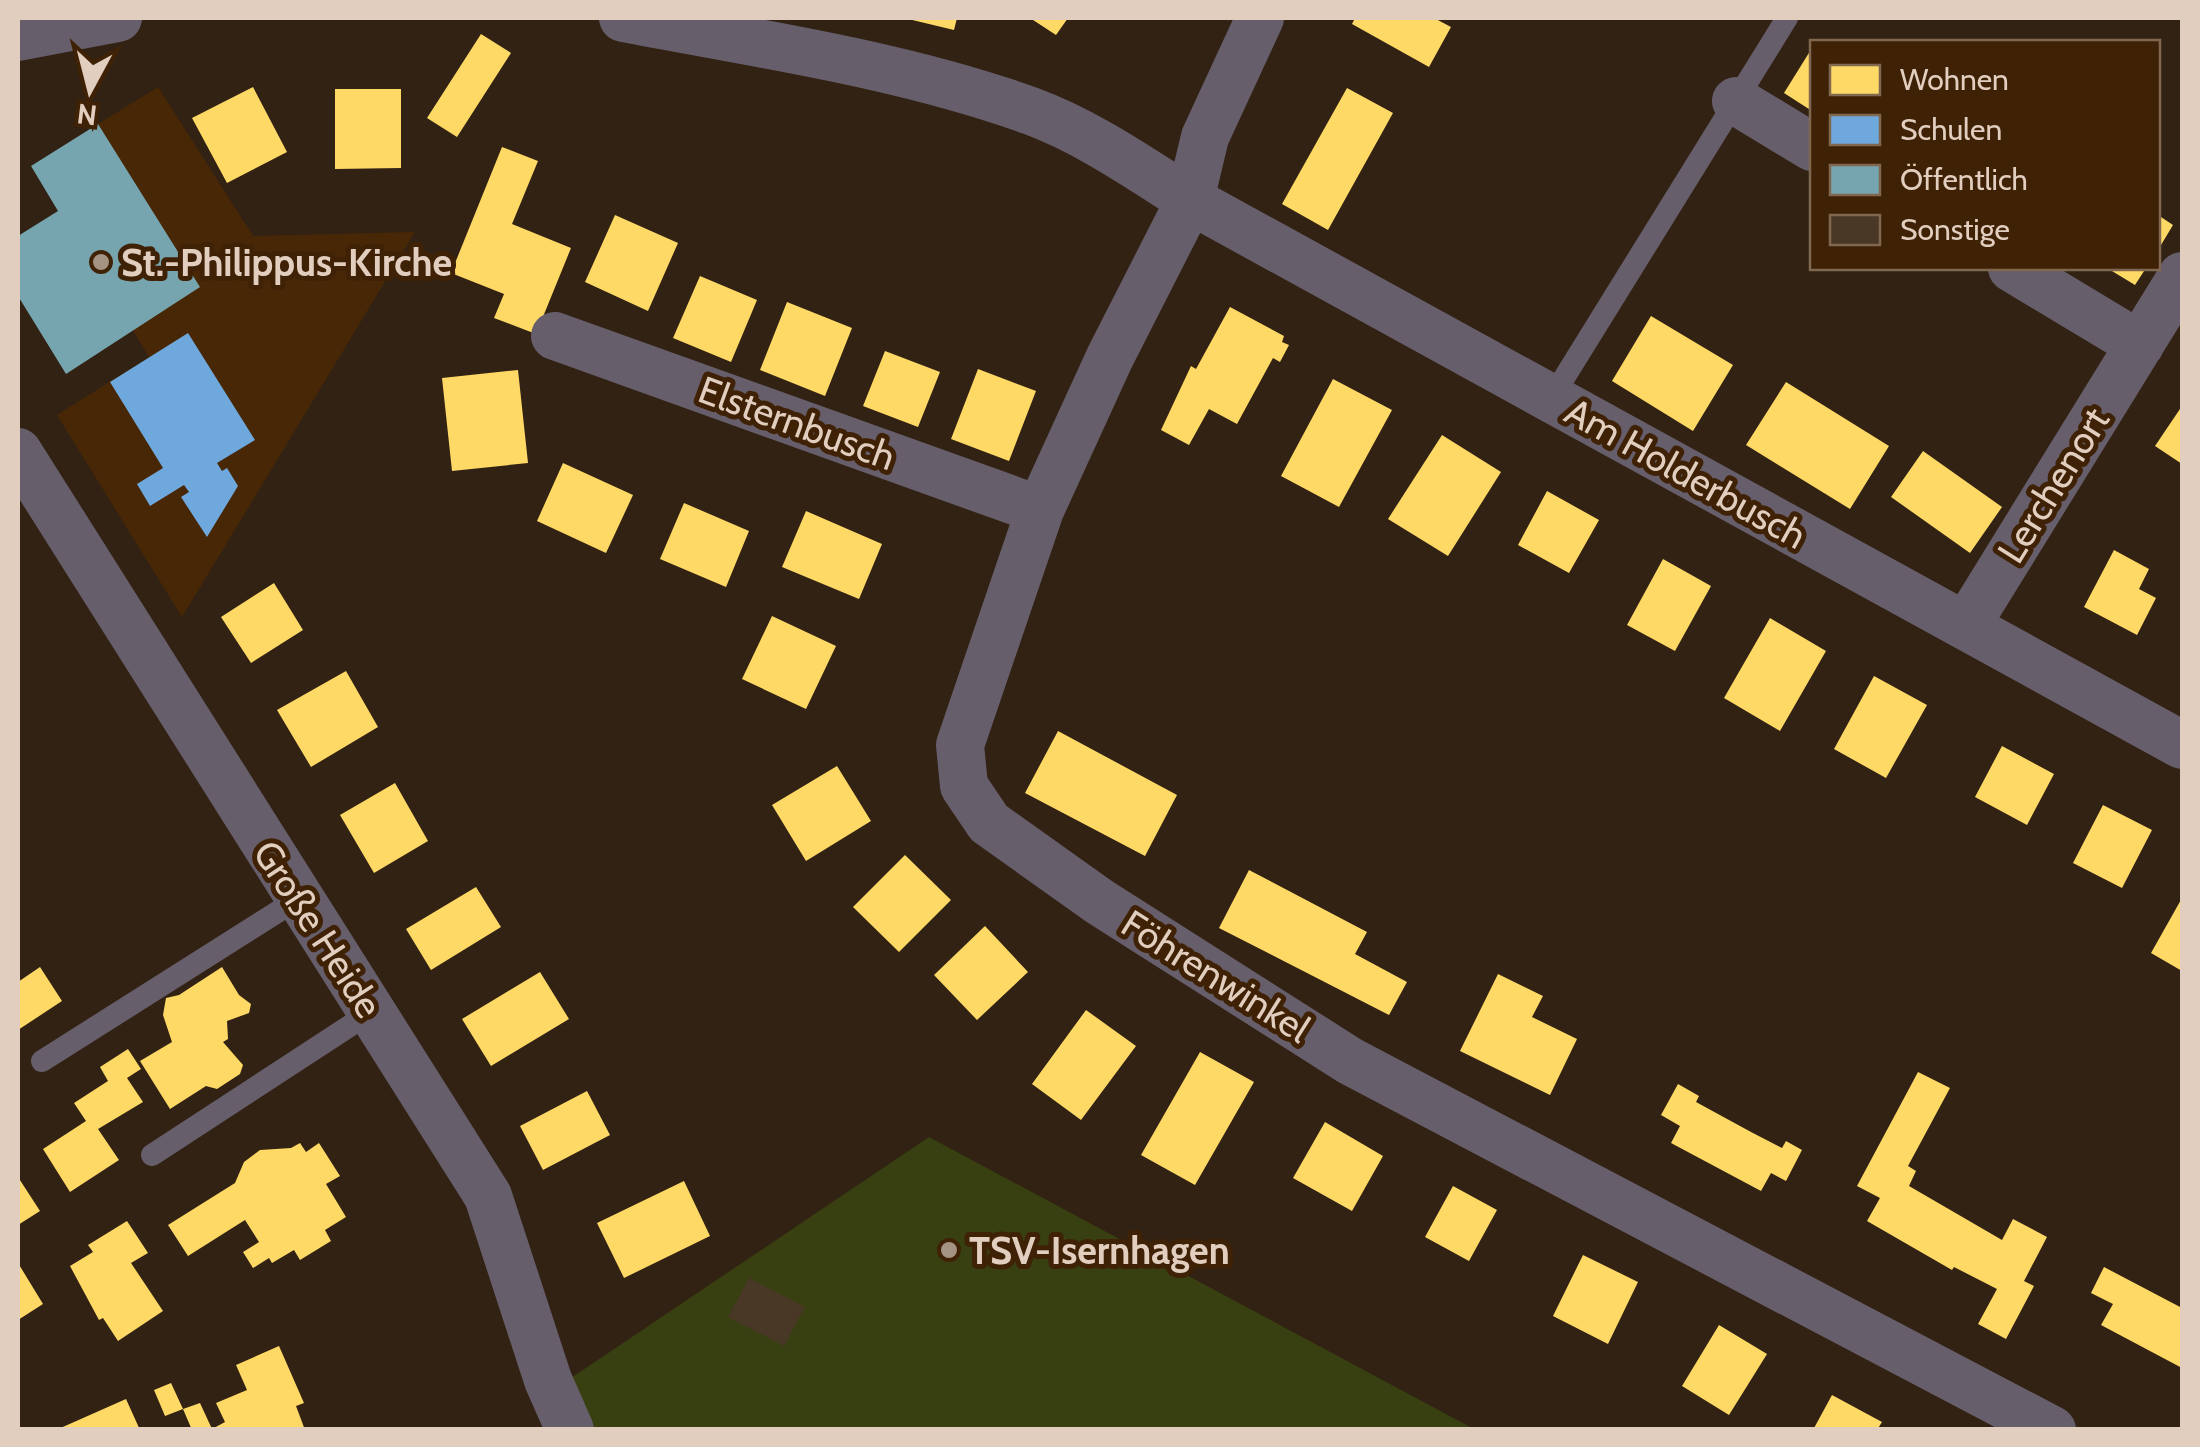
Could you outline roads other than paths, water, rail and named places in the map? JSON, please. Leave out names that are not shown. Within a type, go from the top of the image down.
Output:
[{"type":"street","points":[[18,37],[118,18]]},
{"type":"street","name":"Am Holderbusch","points":[[622,18],[921,78],[1033,112],[1106,146],[1190,200],[2182,745]]},
{"type":"street","name":"Föhrenwinkel","points":[[1260,18],[1238,57],[1206,136],[1190,200],[1110,357],[1040,510],[960,745],[964,786],[989,823],[1100,902],[1350,1061],[2052,1430]]},
{"type":"street","points":[[1736,101],[1810,146]]},
{"type":"street","points":[[2015,270],[2140,345]]},
{"type":"street","name":"Lerchenort","points":[[1966,626],[2182,276]]},
{"type":"street","name":"Elsternbusch","points":[[554,336],[1040,510]]},
{"type":"street","name":"Große Heide","points":[[18,452],[488,1196],[548,1380],[570,1430]]},
{"type":"lane","points":[[1551,399],[1787,18]]},
{"type":"lane","points":[[42,1062],[298,899]]},
{"type":"lane","points":[[152,1155],[371,1012]]},
{"type":"place","name":"St.-Philippus-Kirche","points":[[101,262]]},
{"type":"place","name":"TSV-Isernhagen","points":[[949,1250]]}]
